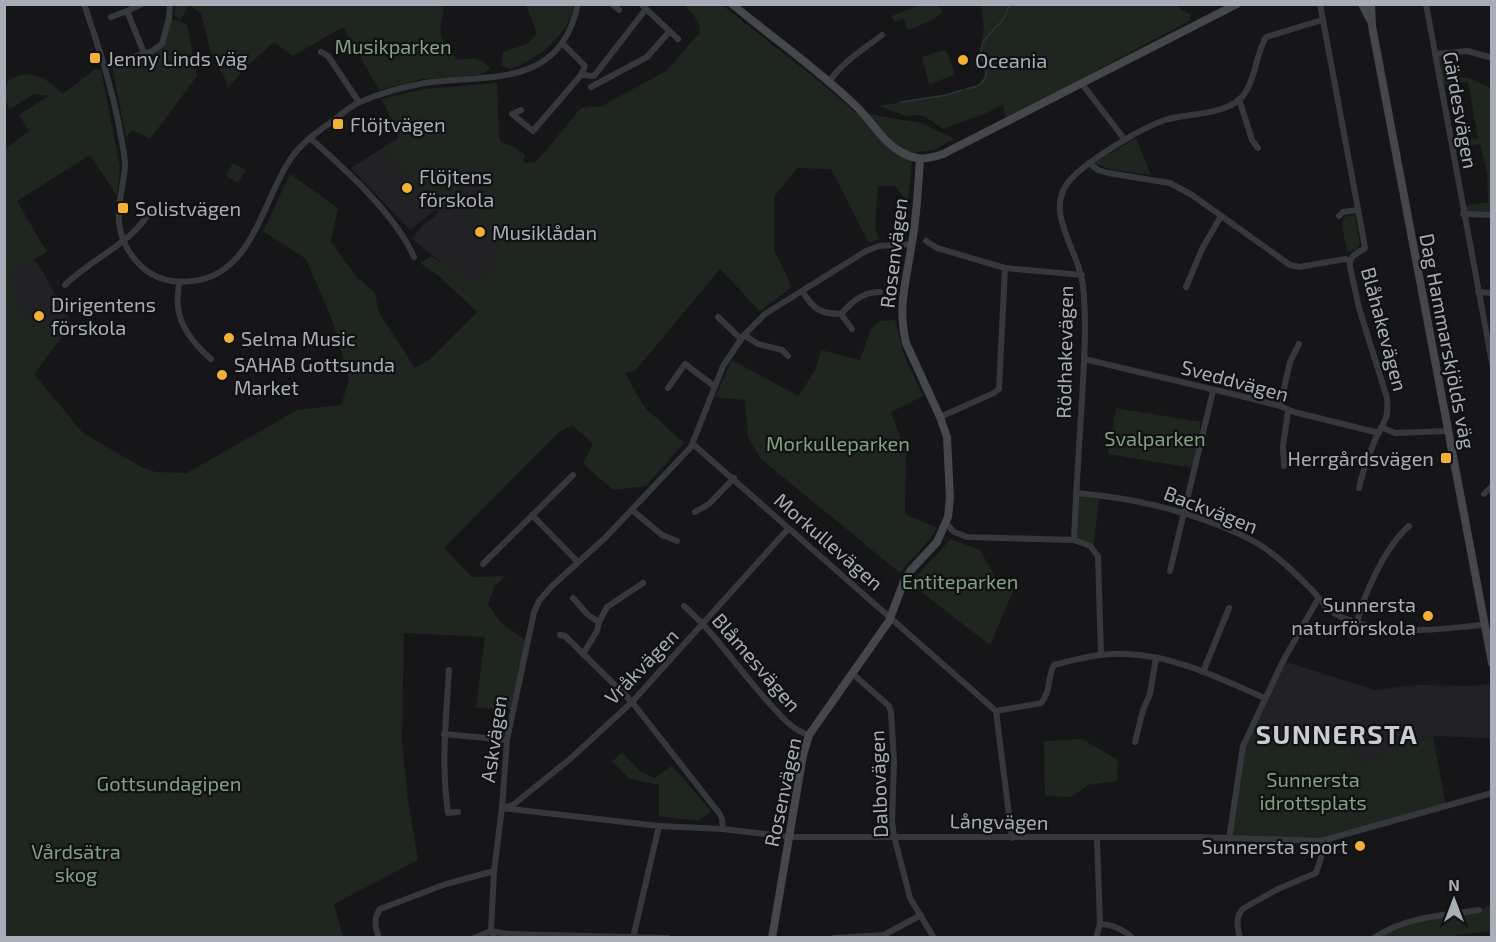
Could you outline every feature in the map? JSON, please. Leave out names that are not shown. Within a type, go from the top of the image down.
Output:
[{"type":"street","points":[[84,4],[106,66],[125,163],[118,212],[124,242],[129,253],[150,274],[178,283],[202,280],[226,268],[243,251],[289,161],[310,138],[359,102],[395,90],[425,84],[482,80],[514,74],[542,62],[562,43],[575,20],[578,4]]},
{"type":"street","points":[[111,18],[142,4]]},
{"type":"street","points":[[106,66],[157,48],[164,41],[170,4]]},
{"type":"street","points":[[612,4],[619,10]]},
{"type":"street","points":[[732,4],[829,82],[859,109],[888,144],[900,152],[920,159],[943,154],[1237,4]]},
{"type":"street","name":"Blåhakevägen","points":[[1320,4],[1365,248],[1355,254],[1350,261],[1359,309],[1388,398],[1387,419],[1362,473],[1359,488]]},
{"type":"street","name":"Dag Hammarskjölds väg","points":[[1362,4],[1372,26]]},
{"type":"street","name":"Dag Hammarskjölds väg","points":[[1371,4],[1372,26],[1491,663]]},
{"type":"street","name":"Gärdesvägen","points":[[1426,4],[1491,363]]},
{"type":"street","points":[[581,75],[594,76],[644,7],[678,39]]},
{"type":"street","points":[[127,10],[144,53]]},
{"type":"street","points":[[1258,147],[1252,140],[1239,99],[1248,85],[1266,37],[1322,20]]},
{"type":"street","points":[[591,87],[647,57],[669,32]]},
{"type":"street","points":[[829,82],[846,63],[882,35]]},
{"type":"street","points":[[521,110],[512,114],[533,131],[581,75],[585,66],[562,43]]},
{"type":"street","points":[[1435,54],[1473,51],[1491,58]]},
{"type":"street","points":[[321,52],[328,56],[359,102]]},
{"type":"street","points":[[1082,84],[1125,140]]},
{"type":"street","name":"Rödhakevägen","points":[[1074,540],[1084,359],[1083,286],[1082,275],[1061,219],[1059,198],[1071,179],[1089,163],[1125,140],[1162,121],[1223,108],[1239,99]]},
{"type":"street","points":[[310,138],[342,166],[370,196],[406,240],[414,257]]},
{"type":"street","name":"Rosenvägen","points":[[772,938],[803,755],[810,735],[890,617],[904,581],[911,570],[931,550],[942,534],[946,523],[950,498],[948,445],[940,417],[912,358],[903,330],[902,292],[912,244],[920,159]]},
{"type":"street","points":[[1089,163],[1098,170],[1108,173],[1170,183],[1192,195],[1290,265],[1299,267],[1345,259],[1350,261]]},
{"type":"street","points":[[65,285],[78,272],[124,242],[145,222],[152,208]]},
{"type":"street","points":[[1339,216],[1343,212],[1358,210]]},
{"type":"street","points":[[1463,214],[1491,215]]},
{"type":"street","points":[[1186,287],[1202,249],[1221,216]]},
{"type":"street","points":[[926,241],[937,248],[1005,268],[1082,275]]},
{"type":"street","points":[[693,444],[723,366],[742,337],[765,314],[866,251],[879,246],[912,244]]},
{"type":"street","points":[[940,417],[994,393],[999,388],[1005,268]]},
{"type":"street","points":[[178,283],[178,308],[182,319],[196,346],[211,359]]},
{"type":"street","points":[[802,291],[819,311],[841,314],[852,329]]},
{"type":"street","points":[[841,314],[852,302],[871,292],[880,292]]},
{"type":"street","points":[[1478,292],[1491,293]]},
{"type":"street","points":[[718,317],[742,337],[782,350],[788,356]]},
{"type":"street","points":[[1280,406],[1290,362],[1299,344]]},
{"type":"street","name":"Sveddvägen","points":[[1084,359],[1280,406],[1288,411],[1381,431]]},
{"type":"street","points":[[668,388],[684,364],[714,386]]},
{"type":"street","points":[[1170,571],[1213,391]]},
{"type":"street","points":[[1284,466],[1283,446],[1288,411]]},
{"type":"street","points":[[1381,431],[1395,433],[1447,431]]},
{"type":"street","name":"Morkullevägen","points":[[693,444],[996,711]]},
{"type":"street","name":"Askvägen","points":[[491,931],[494,871],[507,740],[536,606],[552,586],[632,510],[693,444]]},
{"type":"street","points":[[483,564],[573,475]]},
{"type":"street","points":[[695,512],[709,504],[734,478]]},
{"type":"street","points":[[1484,494],[1491,486]]},
{"type":"street","name":"Backvägen","points":[[1076,493],[1127,499],[1184,512],[1240,534],[1268,551],[1294,572],[1318,599],[1338,615],[1357,622],[1392,631],[1484,625]]},
{"type":"street","points":[[632,510],[662,535],[677,541]]},
{"type":"street","points":[[532,515],[578,562]]},
{"type":"street","points":[[946,523],[954,532],[967,537],[1074,540],[1090,546],[1098,556],[1101,655]]},
{"type":"street","points":[[1357,622],[1371,580],[1394,544],[1409,526]]},
{"type":"street","name":"Vråkvägen","points":[[502,808],[513,805],[632,702],[788,529]]},
{"type":"street","points":[[583,654],[597,631],[607,607],[643,583]]},
{"type":"street","points":[[573,598],[588,615],[599,622]]},
{"type":"street","points":[[1229,839],[1243,746],[1283,661],[1318,599]]},
{"type":"street","name":"Blåmesvägen","points":[[684,606],[793,728],[810,735]]},
{"type":"street","points":[[1203,672],[1229,608]]},
{"type":"street","points":[[560,635],[565,636],[632,702],[719,813],[723,829]]},
{"type":"street","points":[[1012,838],[996,711],[1041,703],[1048,692],[1051,669],[1054,665],[1101,655],[1127,654],[1156,658],[1203,672],[1265,698]]},
{"type":"street","points":[[1135,742],[1143,710],[1150,694],[1156,658]]},
{"type":"street","points":[[449,670],[443,758],[448,813],[458,812]]},
{"type":"street","name":"Dalbovägen","points":[[853,674],[889,706],[891,712],[894,761],[892,822],[894,836],[910,898],[934,938]]},
{"type":"street","points":[[444,734],[507,740]]},
{"type":"street","name":"Långvägen","points":[[502,808],[790,837],[1321,841],[1491,793]]},
{"type":"street","points":[[633,937],[659,825]]},
{"type":"street","points":[[1096,938],[1100,924],[1097,838]]},
{"type":"street","points":[[1240,938],[1237,923],[1240,912],[1244,908],[1278,889],[1316,873],[1321,858],[1321,841]]},
{"type":"street","points":[[379,938],[375,924],[376,915],[380,909],[446,884],[494,871]]},
{"type":"street","points":[[1374,938],[1410,921],[1479,910]]},
{"type":"street","points":[[834,938],[884,936],[921,915]]},
{"type":"street","points":[[1100,924],[1122,929],[1133,938]]},
{"type":"street","points":[[491,931],[495,938]]},
{"type":"street","points":[[474,938],[491,931],[507,934],[668,938]]},
{"type":"shaded area","name":"Flöjtens förskola","points":[[406,133],[455,161],[437,208],[410,230],[351,168]]},
{"type":"shaded area","name":"Musiklådan","points":[[462,163],[548,221],[494,304],[412,239],[424,224],[435,217]]},
{"type":"shaded area","name":"Dirigentens förskola","points":[[4,254],[37,262],[75,329],[31,359],[5,303]]},
{"type":"shaded area","points":[[1283,661],[1375,690],[1416,685],[1489,684],[1491,738],[1433,736],[1358,763],[1350,739],[1288,741],[1272,737],[1250,728]]},
{"type":"green space","name":"Musikparken","points":[[176,4],[443,5],[441,35],[445,44],[457,60],[480,60],[490,69],[480,75],[422,79],[379,90],[343,27],[293,56],[274,42],[245,68],[227,89],[226,81],[211,53],[201,13],[189,5],[179,20],[174,14]]},
{"type":"green space","points":[[1175,4],[1191,14],[1189,21],[1005,117],[1003,104],[982,115],[943,129],[924,116],[909,117],[878,106],[947,95],[982,83],[986,72],[980,52],[984,27],[981,5]]},
{"type":"green space","points":[[526,5],[574,5],[565,27],[551,45],[532,59],[511,69],[501,65],[503,52],[527,44],[537,34]]},
{"type":"green space","points":[[685,5],[722,5],[855,112],[922,123],[954,139],[934,150],[918,152],[912,161],[908,202],[895,186],[878,186],[875,228],[879,239],[869,243],[831,169],[797,168],[774,197],[774,250],[792,287],[760,311],[720,269],[635,371],[625,373],[645,408],[684,443],[646,486],[613,490],[583,464],[593,444],[572,425],[558,433],[444,548],[472,577],[506,576],[495,586],[488,604],[499,621],[528,642],[512,709],[476,708],[485,637],[404,633],[402,742],[408,801],[418,860],[334,904],[343,937],[5,938],[5,149],[29,131],[19,115],[49,96],[34,94],[10,109],[5,95],[9,80],[24,74],[31,74],[44,79],[63,94],[95,69],[101,70],[120,167],[117,196],[90,155],[17,201],[47,252],[12,272],[19,314],[51,322],[61,338],[34,374],[83,433],[143,468],[156,472],[187,473],[297,410],[341,405],[349,380],[333,322],[306,259],[263,231],[290,174],[338,208],[331,242],[356,276],[375,293],[379,313],[415,368],[429,360],[477,312],[440,277],[420,263],[431,256],[474,283],[482,280],[494,262],[497,231],[477,220],[467,207],[469,204],[489,211],[494,197],[490,191],[464,178],[453,196],[454,212],[422,188],[384,152],[398,139],[398,131],[381,99],[425,89],[497,83],[501,142],[525,155],[523,161],[525,163],[536,162],[581,108],[600,107],[666,71],[700,32],[698,21]]},
{"type":"green space","points":[[919,5],[937,5],[943,12],[931,21],[908,30],[903,18],[895,22],[892,16]]},
{"type":"green space","points":[[169,18],[187,24],[197,76],[150,139],[132,130],[126,138],[112,65],[157,48]]},
{"type":"green space","points":[[944,50],[948,54],[955,75],[929,84],[922,57]]},
{"type":"green space","points":[[1444,53],[1449,78],[1468,78],[1491,88],[1491,215],[1463,214],[1462,206],[1488,202],[1487,173],[1480,144],[1452,149],[1451,143],[1478,138],[1468,82],[1440,86],[1435,54]]},
{"type":"green space","points":[[1136,138],[1151,175],[1109,169],[1094,163]]},
{"type":"green space","points":[[233,163],[246,170],[238,183],[226,176]]},
{"type":"green space","points":[[1355,215],[1360,244],[1356,250],[1347,251],[1342,226],[1344,217]]},
{"type":"green space","name":"Morkulleparken","points":[[895,320],[904,355],[923,396],[891,412],[906,453],[905,514],[937,528],[900,573],[761,459],[748,437],[745,400],[715,397],[732,360],[798,396],[815,371],[821,350],[860,360],[870,331],[879,321]]},
{"type":"green space","name":"Svalparken","points":[[1116,408],[1201,422],[1193,468],[1108,454]]},
{"type":"green space","points":[[1076,493],[1100,495],[1093,548],[1074,540]]},
{"type":"green space","name":"Entiteparken","points":[[950,539],[980,550],[998,582],[1014,589],[990,645],[911,584]]},
{"type":"green space","name":"Sunnersta idrottsplats","points":[[1250,728],[1288,741],[1351,739],[1358,763],[1433,736],[1446,806],[1321,841],[1229,839],[1243,746]]},
{"type":"green space","points":[[1082,739],[1118,760],[1117,781],[1088,785],[1071,797],[1045,796],[1044,741]]},
{"type":"green space","points":[[622,752],[641,772],[654,778],[672,766],[711,811],[698,821],[659,816],[659,785],[630,779],[612,762]]},
{"type":"green space","points":[[1491,905],[1491,931],[1456,935],[1451,938],[1384,937],[1383,932],[1410,921],[1479,910]]},
{"type":"waterway","points":[[966,89],[980,85],[983,81],[986,73],[981,53],[982,45],[986,37],[1002,20],[1010,4]]},
{"type":"waterway","points":[[901,102],[947,95],[962,90]]},
{"type":"place","name":"Jenny Linds väg","points":[[95,58]]},
{"type":"place","name":"Oceania","points":[[963,60]]},
{"type":"place","name":"Flöjtvägen","points":[[338,124]]},
{"type":"place","name":"Flöjtens förskola","points":[[407,188]]},
{"type":"place","name":"Solistvägen","points":[[123,208]]},
{"type":"place","name":"Musiklådan","points":[[480,232]]},
{"type":"place","name":"Dirigentens förskola","points":[[39,316]]},
{"type":"place","name":"Selma Music","points":[[229,338]]},
{"type":"place","name":"SAHAB Gottsunda Market","points":[[222,375]]},
{"type":"place","name":"Herrgårdsvägen","points":[[1446,458]]},
{"type":"place","name":"Sunnersta naturförskola","points":[[1428,616]]},
{"type":"place","name":"Sunnersta sport","points":[[1360,846]]},
{"type":"district","name":"SUNNERSTA","points":[[1337,733]]},
{"type":"park label","name":"Gottsundagipen","points":[[169,783]]},
{"type":"park label","name":"Vårdsätra skog","points":[[76,862]]}]
